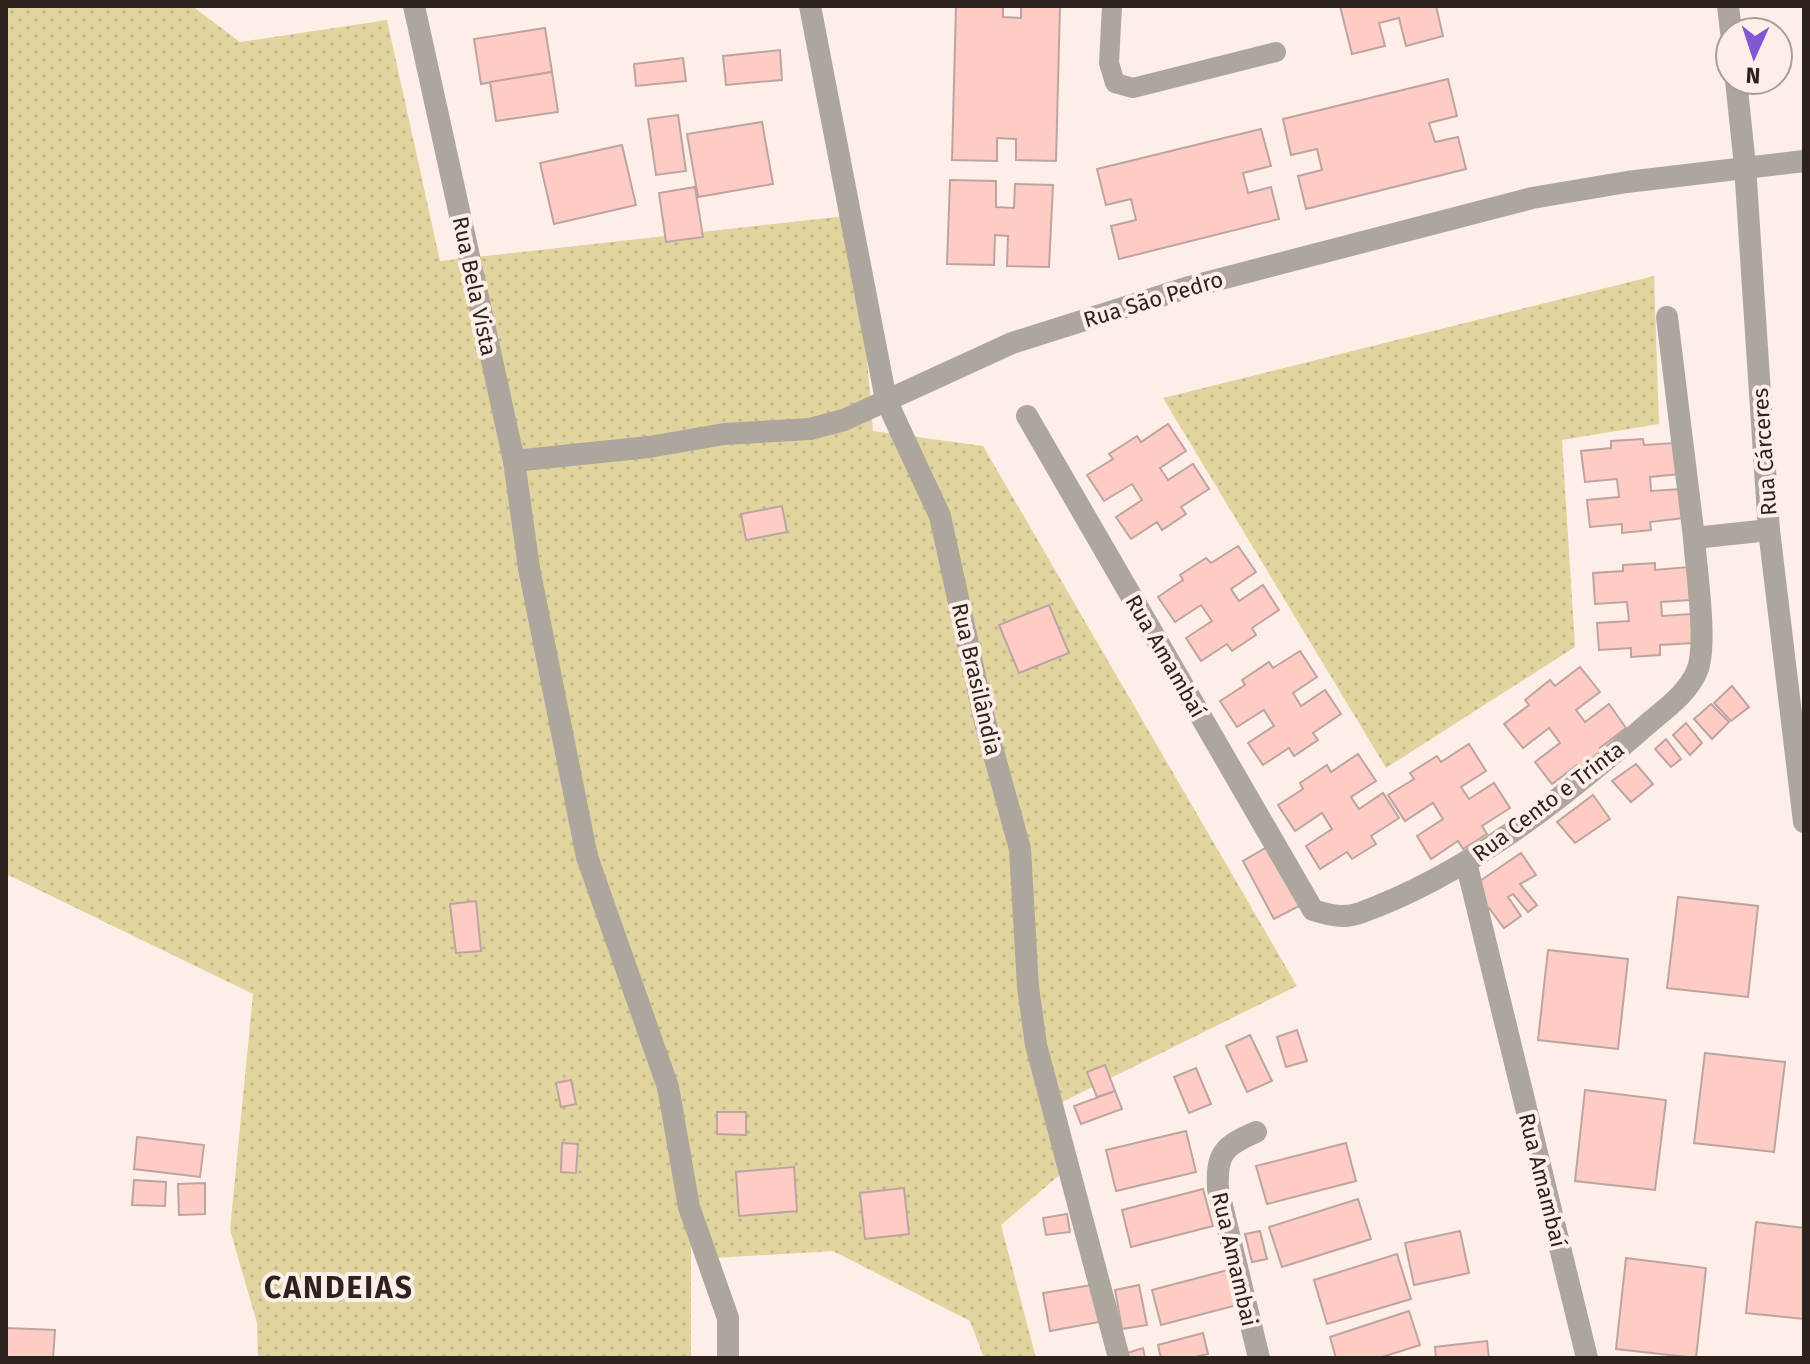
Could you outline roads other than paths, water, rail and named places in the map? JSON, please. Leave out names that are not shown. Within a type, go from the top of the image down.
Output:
[{"type":"street","name":"Rua Bela Vista","points":[[414,6],[514,461],[529,568],[587,857],[668,1087],[689,1207],[728,1318],[728,1358]]},
{"type":"street","name":"Rua Brasilândia","points":[[810,6],[886,400],[940,516],[985,722],[1020,849],[1028,987],[1036,1045],[1119,1358]]},
{"type":"street","name":"Rua Cárceres","points":[[1738,96],[1769,530],[1804,822]]},
{"type":"street","name":"Rua São Pedro","points":[[514,461],[649,447],[724,434],[810,429],[844,420],[1012,343],[1186,288],[1532,198],[1745,166],[1804,161]]},
{"type":"street","name":"Rua Cento e Trinta","points":[[1305,896],[1313,910],[1335,917],[1359,913],[1466,862],[1590,774],[1682,693],[1697,671],[1701,652],[1694,538],[1667,317]]},
{"type":"street","name":"Rua Amambaí","points":[[1027,416],[1305,896]]},
{"type":"street","points":[[1694,538],[1769,530]]},
{"type":"street","name":"Rua Amambaí","points":[[1466,862],[1587,1358]]},
{"type":"street","name":"Rua Amambai","points":[[1256,1132],[1231,1143],[1221,1156],[1217,1170],[1218,1189],[1259,1358]]},
{"type":"lane","points":[[1112,6],[1109,63],[1115,83],[1133,88],[1276,52]]},
{"type":"district","name":"CANDEIAS","points":[[339,1288]]}]
